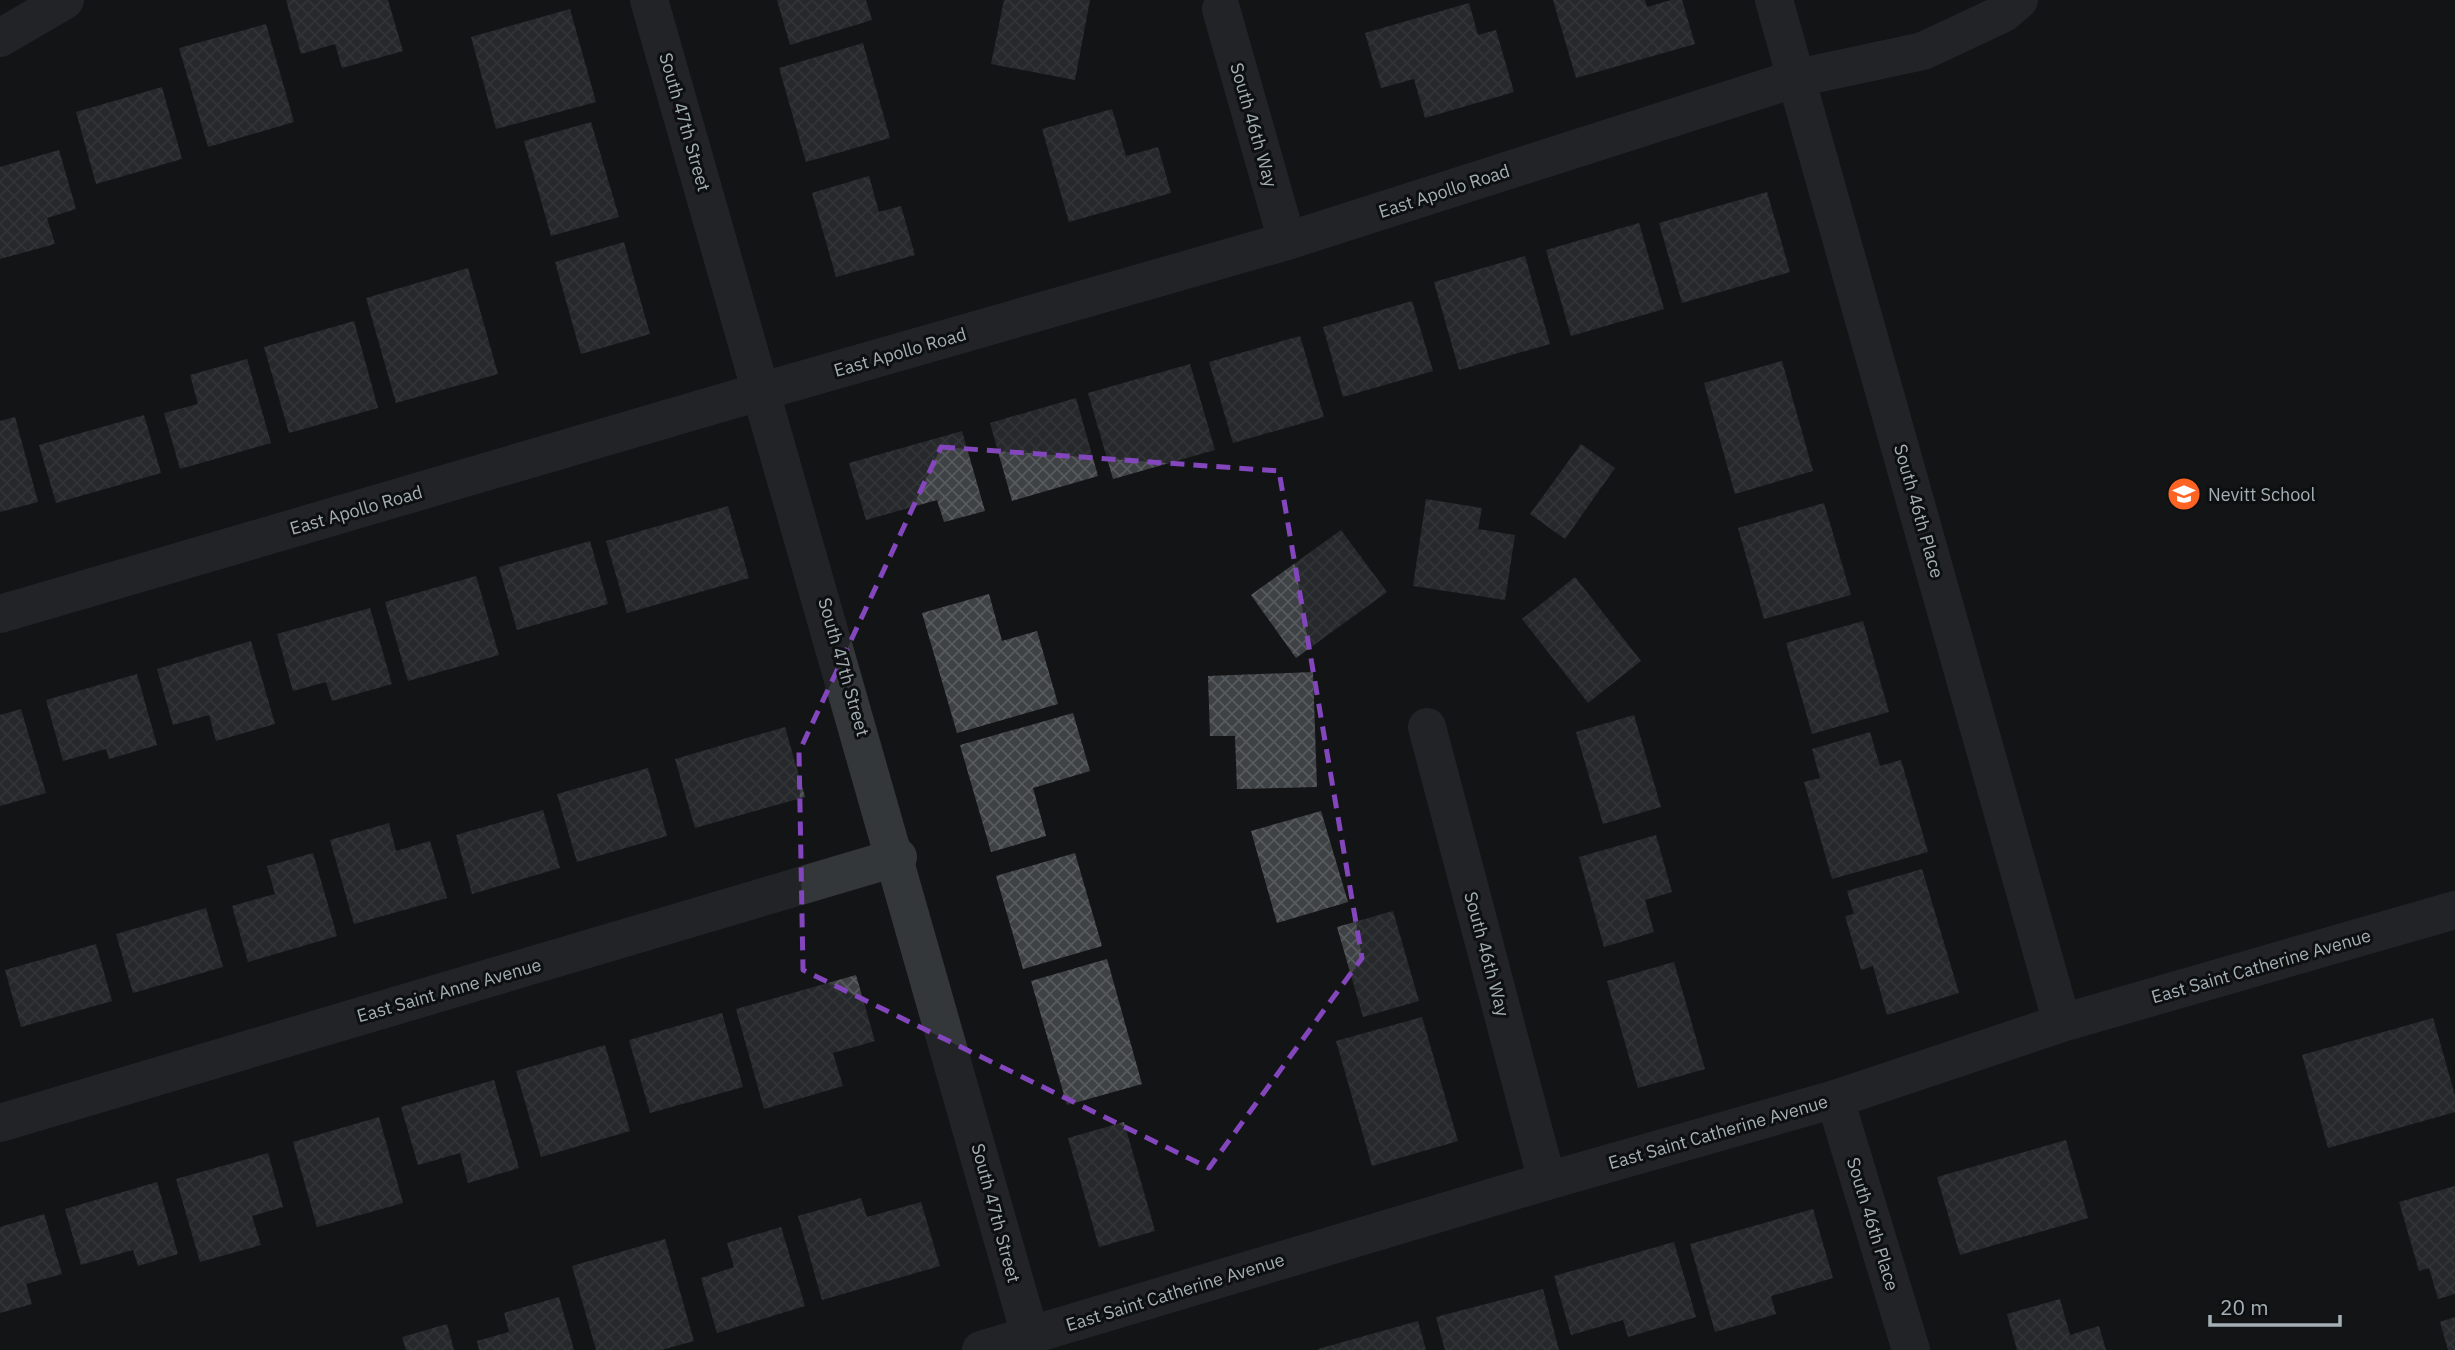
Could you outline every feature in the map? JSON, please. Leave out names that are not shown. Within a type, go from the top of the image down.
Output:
[{"type":"street","points":[[0,38],[65,0]]},
{"type":"street","name":"South 47th Street","points":[[649,0],[898,857],[1030,1335]]},
{"type":"street","name":"South 46th Place","points":[[1774,0],[2062,1023]]},
{"type":"street","name":"East Apollo Road","points":[[0,614],[1287,240],[1797,78],[1923,51],[2004,13],[2019,0]]},
{"type":"street","name":"South 46th Way","points":[[1221,9],[1287,240]]},
{"type":"street","name":"South 46th Way","points":[[1427,727],[1547,1181]]},
{"type":"street","name":"East Saint Anne Avenue","points":[[0,1123],[898,857]]},
{"type":"street","name":"East Saint Catherine Avenue","points":[[981,1350],[1547,1181],[1835,1099],[2062,1023],[2455,911]]},
{"type":"street","name":"South 46th Place","points":[[1835,1099],[1911,1350]]},
{"type":"highlighted area","points":[[941,447],[1279,471],[1362,958],[1209,1168],[803,970],[799,752]]},
{"type":"building","points":[[286,0],[388,0],[403,51],[342,68],[335,44],[301,54]]},
{"type":"building","points":[[777,0],[866,0],[872,20],[790,45]]},
{"type":"building","points":[[1004,0],[1090,0],[1075,80],[991,64]]},
{"type":"building","points":[[1553,0],[1645,0],[1647,7],[1671,0],[1682,0],[1695,44],[1576,78]]},
{"type":"building","points":[[1469,3],[1478,35],[1496,30],[1514,92],[1425,118],[1414,79],[1381,88],[1365,33]]},
{"type":"building","points":[[570,9],[596,102],[496,129],[471,37]]},
{"type":"building","points":[[266,24],[294,122],[208,147],[179,48]]},
{"type":"building","points":[[863,43],[890,138],[806,162],[779,68]]},
{"type":"building","points":[[162,87],[182,159],[96,184],[76,112]]},
{"type":"building","points":[[1112,109],[1126,156],[1158,147],[1171,193],[1069,222],[1042,129]]},
{"type":"building","points":[[591,122],[619,217],[551,236],[524,141]]},
{"type":"building","points":[[59,150],[76,209],[47,218],[55,244],[0,259],[0,167]]},
{"type":"building","points":[[869,176],[879,212],[901,206],[915,255],[836,277],[812,193]]},
{"type":"building","points":[[1767,192],[1790,272],[1682,303],[1659,223]]},
{"type":"building","points":[[1639,223],[1664,309],[1571,336],[1546,250]]},
{"type":"building","points":[[624,242],[650,334],[581,354],[555,262]]},
{"type":"building","points":[[1525,256],[1550,344],[1459,370],[1434,282]]},
{"type":"building","points":[[468,268],[498,374],[396,403],[366,298]]},
{"type":"building","points":[[1412,301],[1433,371],[1343,397],[1323,327]]},
{"type":"building","points":[[354,321],[378,408],[289,433],[264,347]]},
{"type":"building","points":[[1300,336],[1324,417],[1233,443],[1209,362]]},
{"type":"building","points":[[247,359],[271,443],[180,469],[164,413],[198,404],[190,375]]},
{"type":"building","points":[[1782,361],[1813,471],[1735,494],[1704,383]]},
{"type":"building","points":[[1190,364],[1215,450],[1113,479],[1088,393]]},
{"type":"building","points":[[1076,398],[1098,476],[1012,501],[990,423]]},
{"type":"building","points":[[144,415],[161,473],[56,503],[39,445]]},
{"type":"building","points":[[15,417],[38,502],[0,512],[0,421]]},
{"type":"building","points":[[962,431],[985,511],[944,522],[937,500],[866,520],[849,463]]},
{"type":"building","points":[[1581,444],[1615,468],[1565,539],[1530,514]]},
{"type":"building","points":[[1426,499],[1482,508],[1478,529],[1515,535],[1505,600],[1413,586]]},
{"type":"building","points":[[1824,503],[1851,595],[1764,619],[1738,528]]},
{"type":"building","points":[[728,506],[749,578],[627,613],[606,541]]},
{"type":"building","points":[[1341,530],[1387,592],[1296,658],[1251,595]]},
{"type":"building","points":[[590,541],[608,604],[517,630],[499,567]]},
{"type":"building","points":[[476,576],[499,655],[408,681],[385,602]]},
{"type":"building","points":[[1575,577],[1641,661],[1588,703],[1522,619]]},
{"type":"building","points":[[989,594],[1002,641],[1037,631],[1058,704],[957,733],[922,613]]},
{"type":"building","points":[[370,608],[392,684],[332,701],[326,682],[293,691],[277,634]]},
{"type":"building","points":[[1863,621],[1889,712],[1812,734],[1786,643]]},
{"type":"building","points":[[251,641],[275,724],[216,741],[209,715],[173,725],[157,669]]},
{"type":"building","points":[[1313,672],[1317,787],[1237,789],[1235,736],[1210,736],[1208,676]]},
{"type":"building","points":[[137,674],[157,745],[109,759],[106,749],[63,761],[46,700]]},
{"type":"building","points":[[21,709],[46,793],[0,806],[0,715]]},
{"type":"building","points":[[1073,713],[1090,771],[1033,788],[1046,836],[991,852],[960,745]]},
{"type":"building","points":[[1634,715],[1661,807],[1603,824],[1576,732]]},
{"type":"building","points":[[785,727],[805,797],[695,828],[675,759]]},
{"type":"building","points":[[1870,732],[1880,766],[1901,760],[1928,852],[1832,879],[1804,782],[1820,778],[1812,749]]},
{"type":"building","points":[[648,768],[667,836],[577,862],[557,794]]},
{"type":"building","points":[[543,810],[560,868],[472,894],[456,835]]},
{"type":"building","points":[[1321,811],[1348,902],[1277,923],[1251,831]]},
{"type":"building","points":[[389,823],[396,851],[430,841],[447,898],[354,924],[330,840]]},
{"type":"building","points":[[1656,835],[1672,892],[1645,900],[1654,932],[1604,947],[1579,857]]},
{"type":"building","points":[[313,853],[337,936],[248,962],[232,906],[275,894],[267,866]]},
{"type":"building","points":[[1075,853],[1102,946],[1023,969],[996,876]]},
{"type":"building","points":[[1922,869],[1959,993],[1887,1015],[1873,966],[1861,970],[1845,916],[1854,914],[1847,891]]},
{"type":"building","points":[[206,908],[223,967],[133,993],[116,934]]},
{"type":"building","points":[[1393,911],[1419,1001],[1363,1017],[1337,927]]},
{"type":"building","points":[[96,944],[112,1001],[21,1027],[5,970]]},
{"type":"building","points":[[1107,959],[1142,1084],[1067,1105],[1031,981]]},
{"type":"building","points":[[1674,962],[1705,1069],[1638,1088],[1607,981]]},
{"type":"building","points":[[856,975],[875,1041],[833,1053],[843,1086],[764,1109],[736,1009]]},
{"type":"building","points":[[722,1013],[743,1087],[650,1113],[629,1040]]},
{"type":"building","points":[[1422,1017],[1458,1141],[1372,1166],[1336,1041]]},
{"type":"building","points":[[2433,1018],[2455,1095],[2455,1112],[2328,1148],[2302,1055]]},
{"type":"building","points":[[605,1045],[630,1131],[541,1157],[516,1071]]},
{"type":"building","points":[[494,1080],[519,1168],[468,1183],[460,1153],[418,1165],[401,1107]]},
{"type":"building","points":[[379,1117],[403,1203],[317,1227],[293,1142]]},
{"type":"building","points":[[1124,1122],[1155,1231],[1099,1247],[1068,1138]]},
{"type":"building","points":[[2066,1140],[2088,1218],[1960,1255],[1937,1177]]},
{"type":"building","points":[[268,1153],[283,1207],[252,1216],[261,1245],[200,1262],[176,1179]]},
{"type":"building","points":[[157,1182],[178,1254],[138,1266],[133,1250],[81,1265],[65,1209]]},
{"type":"building","points":[[2455,1186],[2455,1294],[2438,1299],[2429,1268],[2419,1271],[2399,1202]]},
{"type":"building","points":[[861,1198],[867,1217],[921,1202],[940,1266],[822,1300],[798,1216]]},
{"type":"building","points":[[1813,1209],[1833,1278],[1771,1296],[1776,1314],[1715,1332],[1690,1244]]},
{"type":"building","points":[[44,1214],[62,1274],[26,1284],[32,1304],[0,1313],[0,1227]]},
{"type":"building","points":[[781,1227],[805,1306],[717,1333],[701,1278],[734,1267],[727,1243]]},
{"type":"building","points":[[665,1239],[694,1341],[661,1350],[596,1350],[572,1266]]},
{"type":"building","points":[[1674,1242],[1696,1317],[1628,1337],[1623,1320],[1571,1335],[1554,1276]]},
{"type":"building","points":[[1543,1289],[1559,1350],[1445,1350],[1436,1317]]},
{"type":"building","points":[[559,1297],[574,1350],[479,1350],[477,1341],[509,1332],[504,1313]]},
{"type":"building","points":[[2060,1299],[2070,1335],[2099,1326],[2106,1350],[2017,1350],[2007,1314]]},
{"type":"building","points":[[2455,1317],[2455,1350],[2448,1350],[2440,1322]]},
{"type":"building","points":[[1418,1321],[1426,1350],[1318,1350],[1318,1349]]},
{"type":"building","points":[[447,1324],[454,1350],[406,1350],[402,1337]]},
{"type":"place","name":"Nevitt School","points":[[2184,494]]}]
